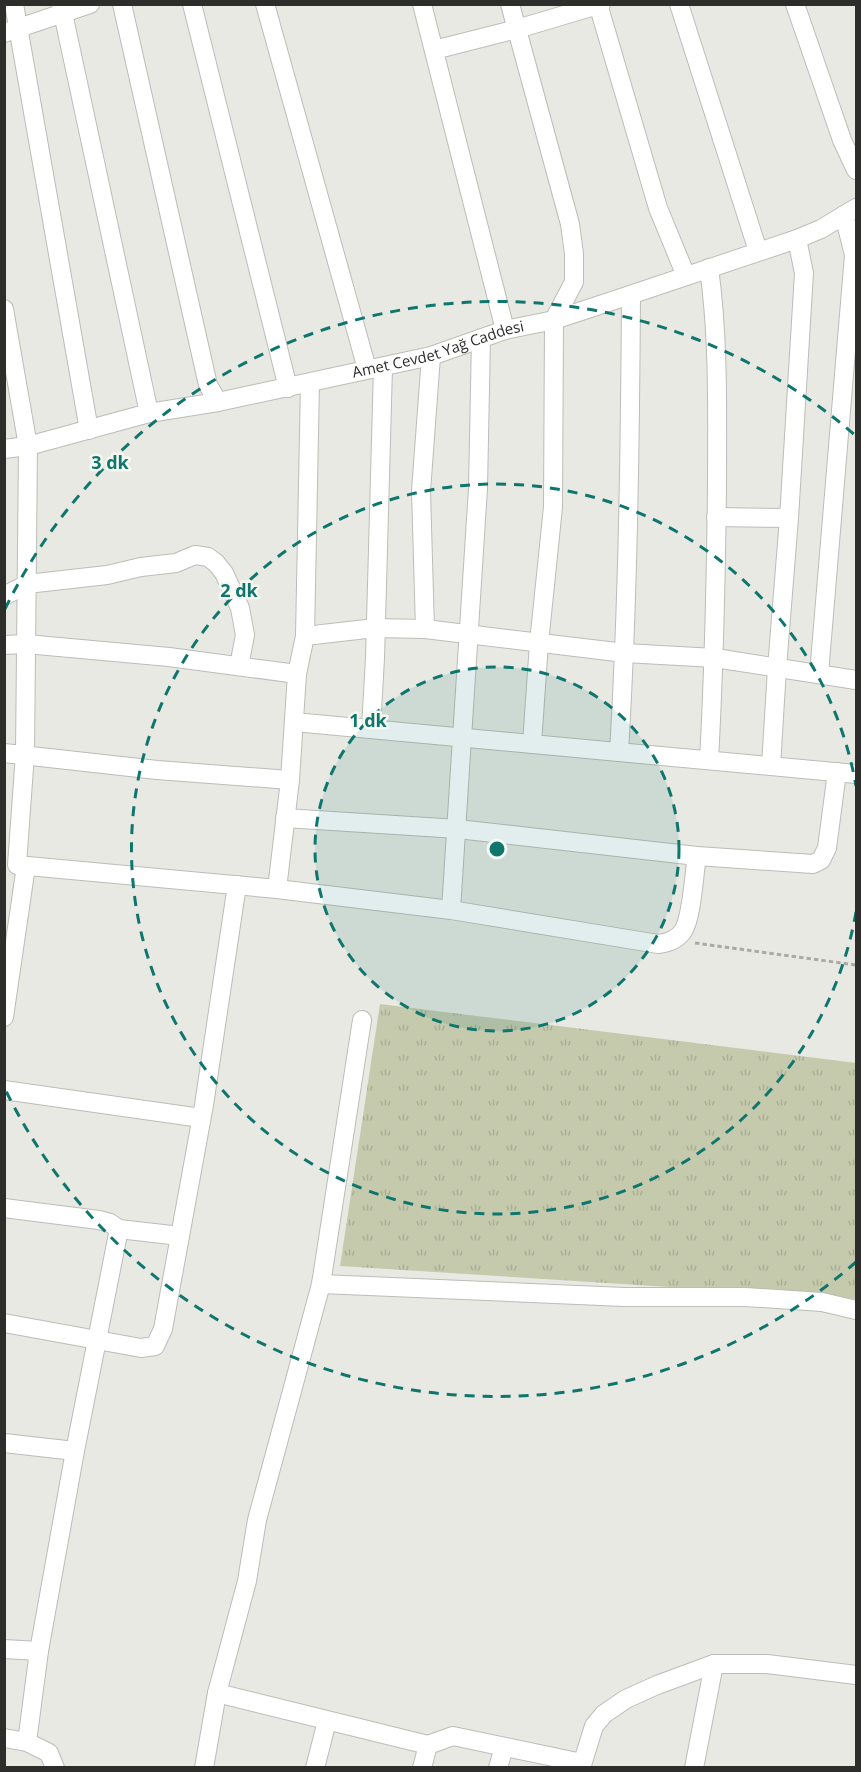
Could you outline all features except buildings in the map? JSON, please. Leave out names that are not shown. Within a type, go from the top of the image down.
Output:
[{"type":"street","points":[[14,4],[11,30],[89,430]]},
{"type":"street","points":[[11,30],[62,9],[90,4]]},
{"type":"street","points":[[122,4],[208,385],[218,402]]},
{"type":"street","points":[[192,4],[288,388]]},
{"type":"street","points":[[265,4],[375,368],[375,628],[370,729]]},
{"type":"street","points":[[422,4],[505,330]]},
{"type":"street","points":[[510,4],[570,225],[574,254],[574,282],[554,320],[553,507],[539,643],[532,744]]},
{"type":"street","points":[[679,4],[758,251]]},
{"type":"street","points":[[795,4],[842,140],[856,170]]},
{"type":"street","points":[[434,50],[599,5],[658,208],[686,276]]},
{"type":"street","points":[[62,9],[149,413]]},
{"type":"street","points":[[819,674],[855,255],[850,211]]},
{"type":"street","name":"Amet Cevdet Yağ Caddesi","points":[[4,449],[28,446],[149,413],[288,388],[431,356],[505,330],[554,320],[797,239],[821,229],[850,211]]},
{"type":"street","points":[[771,766],[804,273],[797,239]]},
{"type":"street","points":[[709,268],[715,309],[718,384],[715,658],[709,760]]},
{"type":"street","points":[[619,752],[625,653],[630,478],[631,295]]},
{"type":"street","points":[[4,309],[28,446],[25,754],[4,1017]]},
{"type":"street","points":[[451,910],[458,829],[461,738],[478,488],[481,338]]},
{"type":"street","points":[[425,629],[421,491],[431,356]]},
{"type":"street","points":[[277,889],[290,780],[297,674],[305,636],[310,383]]},
{"type":"street","points":[[716,517],[789,518]]},
{"type":"street","points":[[4,596],[27,584],[107,575],[141,567],[176,563],[195,555],[208,557],[224,573],[240,608],[244,635],[239,666]]},
{"type":"street","points":[[305,636],[375,628],[425,629],[625,653],[715,658],[856,680]]},
{"type":"street","points":[[4,645],[26,644],[169,657],[297,674]]},
{"type":"street","points":[[294,722],[856,774]]},
{"type":"street","points":[[4,753],[157,770],[290,780]]},
{"type":"street","points":[[285,818],[458,829],[697,856],[813,864],[822,860],[827,848],[837,772]]},
{"type":"street","points":[[16,865],[277,889],[451,910],[658,944],[682,934],[687,921],[697,856]]},
{"type":"street","points":[[4,1323],[141,1348],[155,1346],[163,1329],[201,1118],[237,885]]},
{"type":"street","points":[[204,1767],[217,1693],[247,1581],[257,1520],[321,1284],[362,1020]]},
{"type":"street","points":[[4,1090],[201,1118]]},
{"type":"street","points":[[4,1208],[99,1220],[119,1229],[180,1236]]},
{"type":"street","points":[[27,1742],[39,1651],[75,1451],[119,1229]]},
{"type":"street","points":[[321,1284],[624,1297],[745,1297],[822,1302],[856,1310]]},
{"type":"street","points":[[4,1443],[75,1451]]},
{"type":"street","points":[[4,1649],[39,1651]]},
{"type":"street","points":[[217,1693],[428,1745],[453,1736],[582,1765],[594,1726],[604,1714],[636,1694],[714,1664],[767,1664],[856,1675]]},
{"type":"street","points":[[694,1767],[714,1664]]},
{"type":"street","points":[[315,1767],[327,1721]]},
{"type":"street","points":[[4,1738],[27,1742],[49,1753],[55,1767]]},
{"type":"street","points":[[422,1767],[428,1745]]},
{"type":"street","points":[[498,1767],[504,1747]]},
{"type":"path","points":[[676,938],[692,943],[856,965]]},
{"type":"green space","points":[[380,1004],[856,1063],[856,1299],[340,1266]]}]
